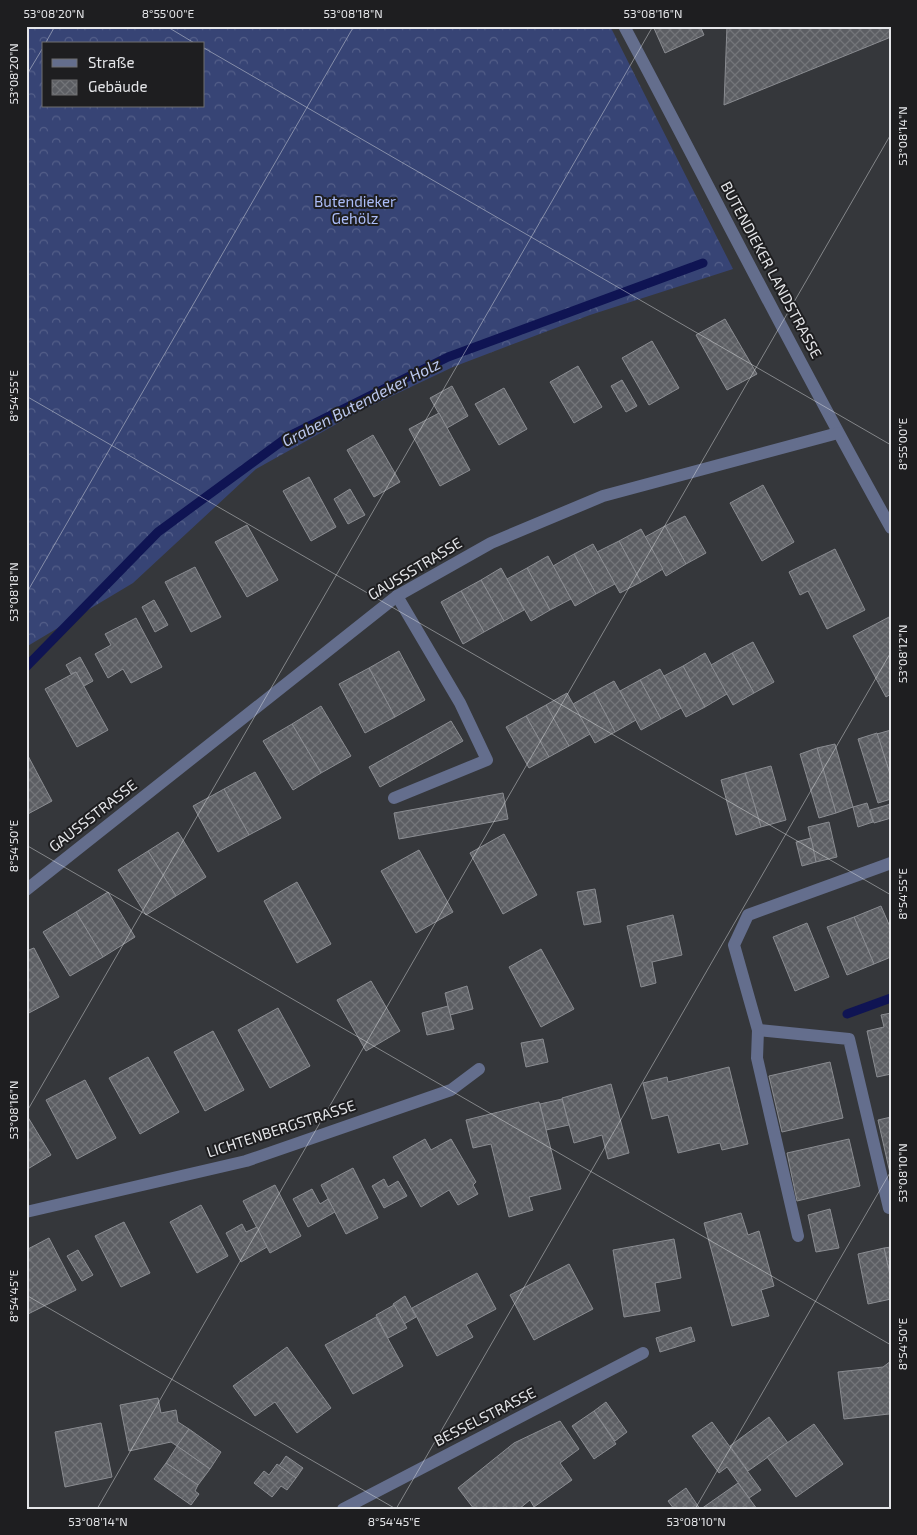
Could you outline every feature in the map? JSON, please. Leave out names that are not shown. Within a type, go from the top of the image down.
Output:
[{"type":"street","name":"BUTENDIEKER LANDSTRASSE","points":[[624,26],[750,262],[838,434],[891,528]]},
{"type":"street","name":"GAUSSSTRASSE","points":[[26,890],[397,596],[491,543],[603,496],[838,434]]},
{"type":"street","points":[[394,798],[487,760],[460,703],[397,596]]},
{"type":"street","points":[[798,1236],[757,1058],[758,1030],[734,945],[748,915],[891,863]]},
{"type":"street","points":[[758,1030],[849,1039],[889,1208]]},
{"type":"street","name":"LICHTENBERGSTRASSE","points":[[26,1212],[246,1161],[451,1090],[479,1068]]},
{"type":"street","name":"BESSELSTRASSE","points":[[343,1509],[643,1353]]},
{"type":"green space","name":"Butendieker Gehölz","points":[[26,26],[610,26],[733,269],[590,315],[453,367],[358,412],[256,469],[133,583],[26,647]]},
{"type":"building","points":[[653,26],[700,26],[704,35],[665,53]]},
{"type":"building","points":[[727,26],[891,26],[891,37],[724,105]]},
{"type":"building","points":[[725,319],[757,374],[727,390],[696,335]]},
{"type":"building","points":[[652,341],[679,388],[649,405],[622,358]]},
{"type":"building","points":[[578,366],[602,407],[574,423],[550,382]]},
{"type":"building","points":[[622,380],[637,406],[626,412],[611,386]]},
{"type":"building","points":[[452,386],[468,416],[447,428],[430,398]]},
{"type":"building","points":[[504,388],[527,429],[499,445],[475,404]]},
{"type":"building","points":[[439,413],[470,470],[440,486],[409,429]]},
{"type":"building","points":[[373,435],[400,482],[374,497],[347,450]]},
{"type":"building","points":[[309,477],[336,527],[311,541],[283,491]]},
{"type":"building","points":[[763,485],[794,542],[762,561],[730,503]]},
{"type":"building","points":[[350,489],[365,515],[348,524],[334,499]]},
{"type":"building","points":[[685,516],[706,553],[686,564],[665,526]]},
{"type":"building","points":[[247,525],[278,580],[247,597],[215,542]]},
{"type":"building","points":[[665,526],[686,564],[666,576],[645,537]]},
{"type":"building","points":[[641,529],[663,569],[641,582],[619,541]]},
{"type":"building","points":[[619,541],[641,582],[620,593],[597,552]]},
{"type":"building","points":[[593,544],[615,584],[596,594],[574,554]]},
{"type":"building","points":[[835,549],[865,610],[827,629],[808,591],[800,595],[789,572]]},
{"type":"building","points":[[574,554],[596,594],[575,606],[553,566]]},
{"type":"building","points":[[548,556],[571,599],[550,610],[527,568]]},
{"type":"building","points":[[195,567],[221,617],[191,632],[165,582]]},
{"type":"building","points":[[501,568],[524,610],[504,621],[481,580]]},
{"type":"building","points":[[527,568],[550,610],[531,621],[507,579]]},
{"type":"building","points":[[481,580],[504,621],[484,632],[461,591]]},
{"type":"building","points":[[461,591],[484,632],[463,644],[441,602]]},
{"type":"building","points":[[154,600],[168,625],[155,632],[142,607]]},
{"type":"building","points":[[891,616],[891,694],[886,697],[853,636]]},
{"type":"building","points":[[136,618],[162,667],[131,683],[123,669],[108,678],[95,654],[111,645],[105,634]]},
{"type":"building","points":[[753,642],[774,682],[754,693],[732,653]]},
{"type":"building","points":[[399,651],[425,700],[395,717],[369,668]]},
{"type":"building","points":[[705,653],[727,694],[705,707],[683,666]]},
{"type":"building","points":[[732,653],[754,693],[733,705],[711,665]]},
{"type":"building","points":[[80,657],[93,681],[84,686],[76,672],[71,674],[66,665]]},
{"type":"building","points":[[683,666],[705,707],[686,717],[664,676]]},
{"type":"building","points":[[369,668],[395,717],[365,733],[339,684]]},
{"type":"building","points":[[660,669],[681,708],[661,719],[640,680]]},
{"type":"building","points":[[76,672],[108,730],[77,747],[45,689]]},
{"type":"building","points":[[640,680],[661,719],[641,730],[620,691]]},
{"type":"building","points":[[614,681],[636,720],[615,732],[594,692]]},
{"type":"building","points":[[594,692],[615,732],[595,743],[573,704]]},
{"type":"building","points":[[567,693],[590,734],[569,746],[546,705]]},
{"type":"building","points":[[546,705],[569,746],[549,757],[526,716]]},
{"type":"building","points":[[321,706],[351,756],[321,773],[292,724]]},
{"type":"building","points":[[526,716],[549,757],[529,768],[506,727]]},
{"type":"building","points":[[451,721],[463,741],[380,787],[369,767]]},
{"type":"building","points":[[292,724],[321,773],[293,790],[263,741]]},
{"type":"building","points":[[891,730],[891,777],[877,734]]},
{"type":"building","points":[[877,733],[891,777],[891,799],[878,803],[858,739]]},
{"type":"building","points":[[835,744],[853,807],[836,813],[817,748]]},
{"type":"building","points":[[817,748],[836,813],[819,818],[800,754]]},
{"type":"building","points":[[26,752],[52,801],[26,815]]},
{"type":"building","points":[[771,766],[786,820],[761,827],[745,773]]},
{"type":"building","points":[[255,772],[281,818],[249,835],[224,789]]},
{"type":"building","points":[[745,773],[761,827],[736,835],[721,780]]},
{"type":"building","points":[[224,789],[249,835],[218,852],[193,806]]},
{"type":"building","points":[[503,793],[508,819],[399,839],[394,813]]},
{"type":"building","points":[[867,803],[873,822],[858,827],[853,807]]},
{"type":"building","points":[[891,804],[891,818],[874,823],[870,810]]},
{"type":"building","points":[[829,822],[837,857],[816,862],[808,827]]},
{"type":"building","points":[[178,832],[206,877],[176,896],[148,851]]},
{"type":"building","points":[[504,834],[537,895],[503,914],[470,853]]},
{"type":"building","points":[[811,838],[816,862],[802,866],[796,842]]},
{"type":"building","points":[[419,850],[453,912],[416,933],[381,871]]},
{"type":"building","points":[[148,851],[176,896],[146,915],[118,870]]},
{"type":"building","points":[[297,882],[331,944],[297,963],[264,901]]},
{"type":"building","points":[[595,889],[601,922],[584,925],[577,892]]},
{"type":"building","points":[[108,892],[135,937],[103,957],[76,912]]},
{"type":"building","points":[[881,906],[891,929],[891,957],[874,964],[854,917]]},
{"type":"building","points":[[76,912],[103,957],[70,976],[43,932]]},
{"type":"building","points":[[673,915],[682,955],[652,962],[656,983],[641,987],[627,926]]},
{"type":"building","points":[[854,917],[874,964],[847,975],[827,927]]},
{"type":"building","points":[[807,923],[829,977],[795,991],[773,937]]},
{"type":"building","points":[[34,948],[59,997],[27,1014],[26,951]]},
{"type":"building","points":[[541,949],[574,1009],[541,1027],[509,967]]},
{"type":"building","points":[[371,981],[400,1031],[366,1051],[337,1000]]},
{"type":"building","points":[[467,986],[473,1009],[450,1015],[445,993]]},
{"type":"building","points":[[448,1006],[454,1029],[427,1035],[422,1013]]},
{"type":"building","points":[[278,1008],[310,1066],[270,1088],[238,1030]]},
{"type":"building","points":[[891,1013],[891,1074],[877,1077],[867,1031],[884,1027],[881,1015]]},
{"type":"building","points":[[213,1031],[244,1090],[205,1111],[174,1052]]},
{"type":"building","points":[[543,1039],[548,1062],[526,1067],[521,1043]]},
{"type":"building","points":[[148,1057],[179,1112],[140,1134],[109,1078]]},
{"type":"building","points":[[830,1062],[843,1118],[782,1132],[769,1076]]},
{"type":"building","points":[[729,1067],[748,1144],[722,1150],[720,1143],[678,1153],[668,1115],[652,1119],[643,1083],[667,1077],[668,1082]]},
{"type":"building","points":[[85,1080],[116,1138],[77,1159],[46,1100]]},
{"type":"building","points":[[611,1084],[629,1153],[608,1159],[602,1135],[574,1143],[562,1098]]},
{"type":"building","points":[[562,1099],[569,1125],[546,1130],[540,1104]]},
{"type":"building","points":[[539,1102],[561,1189],[529,1197],[533,1210],[509,1217],[491,1144],[473,1148],[466,1120]]},
{"type":"building","points":[[26,1114],[51,1155],[26,1170]]},
{"type":"building","points":[[891,1117],[891,1173],[890,1173],[878,1120]]},
{"type":"building","points":[[425,1139],[431,1150],[451,1139],[476,1182],[473,1185],[478,1194],[458,1205],[449,1190],[421,1207],[393,1157]]},
{"type":"building","points":[[849,1139],[860,1186],[797,1201],[787,1153]]},
{"type":"building","points":[[353,1168],[378,1218],[346,1234],[321,1185]]},
{"type":"building","points":[[384,1179],[388,1187],[398,1181],[407,1196],[384,1208],[372,1186]]},
{"type":"building","points":[[275,1185],[301,1236],[270,1253],[243,1201]]},
{"type":"building","points":[[312,1189],[320,1204],[328,1199],[335,1212],[308,1227],[293,1199]]},
{"type":"building","points":[[201,1205],[228,1256],[197,1273],[170,1222]]},
{"type":"building","points":[[830,1209],[839,1248],[816,1252],[808,1215]]},
{"type":"building","points":[[741,1213],[748,1235],[759,1231],[774,1286],[761,1290],[769,1316],[732,1326],[704,1223]]},
{"type":"building","points":[[124,1222],[150,1273],[121,1287],[95,1236]]},
{"type":"building","points":[[242,1224],[246,1232],[257,1227],[267,1247],[241,1262],[226,1233]]},
{"type":"building","points":[[49,1238],[76,1290],[26,1315],[26,1250]]},
{"type":"building","points":[[674,1239],[681,1278],[655,1283],[660,1311],[624,1317],[613,1250]]},
{"type":"building","points":[[891,1247],[891,1279],[884,1248]]},
{"type":"building","points":[[884,1248],[891,1279],[891,1299],[868,1304],[858,1254]]},
{"type":"building","points":[[78,1250],[93,1275],[82,1281],[67,1256]]},
{"type":"building","points":[[569,1264],[593,1309],[534,1340],[510,1295]]},
{"type":"building","points":[[477,1273],[496,1309],[466,1325],[473,1337],[437,1356],[412,1308]]},
{"type":"building","points":[[405,1296],[416,1317],[404,1324],[393,1304]]},
{"type":"building","points":[[394,1305],[407,1328],[388,1338],[376,1315]]},
{"type":"building","points":[[376,1317],[403,1366],[353,1394],[325,1345]]},
{"type":"building","points":[[691,1327],[695,1341],[660,1352],[656,1338]]},
{"type":"building","points":[[287,1347],[331,1408],[297,1433],[275,1402],[255,1416],[233,1386]]},
{"type":"building","points":[[891,1361],[891,1416],[889,1414],[844,1419],[838,1372],[883,1367]]},
{"type":"building","points":[[158,1398],[161,1413],[176,1410],[178,1422],[189,1429],[177,1446],[171,1442],[129,1451],[120,1405]]},
{"type":"building","points":[[606,1402],[627,1432],[615,1441],[594,1411]]},
{"type":"building","points":[[594,1411],[616,1444],[594,1459],[572,1426]]},
{"type":"building","points":[[769,1417],[788,1443],[748,1471],[730,1446]]},
{"type":"building","points":[[560,1421],[579,1449],[560,1463],[572,1480],[534,1507],[530,1500],[519,1509],[474,1509],[458,1488],[514,1443]]},
{"type":"building","points":[[712,1422],[761,1490],[749,1498],[727,1467],[719,1473],[692,1436]]},
{"type":"building","points":[[101,1423],[112,1477],[65,1487],[55,1432]]},
{"type":"building","points":[[814,1424],[843,1464],[796,1497],[767,1457]]},
{"type":"building","points":[[189,1429],[221,1452],[210,1469],[177,1446]]},
{"type":"building","points":[[177,1446],[210,1469],[198,1485],[166,1463]]},
{"type":"building","points":[[286,1456],[303,1468],[296,1478],[279,1466]]},
{"type":"building","points":[[166,1463],[198,1485],[195,1491],[199,1494],[191,1505],[154,1479]]},
{"type":"building","points":[[277,1464],[296,1478],[287,1490],[281,1486],[272,1497],[254,1483],[264,1471],[269,1475]]},
{"type":"building","points":[[738,1483],[757,1509],[701,1509]]},
{"type":"building","points":[[686,1488],[700,1509],[674,1509],[668,1501]]},
{"type":"waterway","name":"Graben Butendeker Holz","points":[[26,667],[158,532],[289,436],[448,357],[703,263]]},
{"type":"waterway","points":[[847,1014],[891,998]]}]
